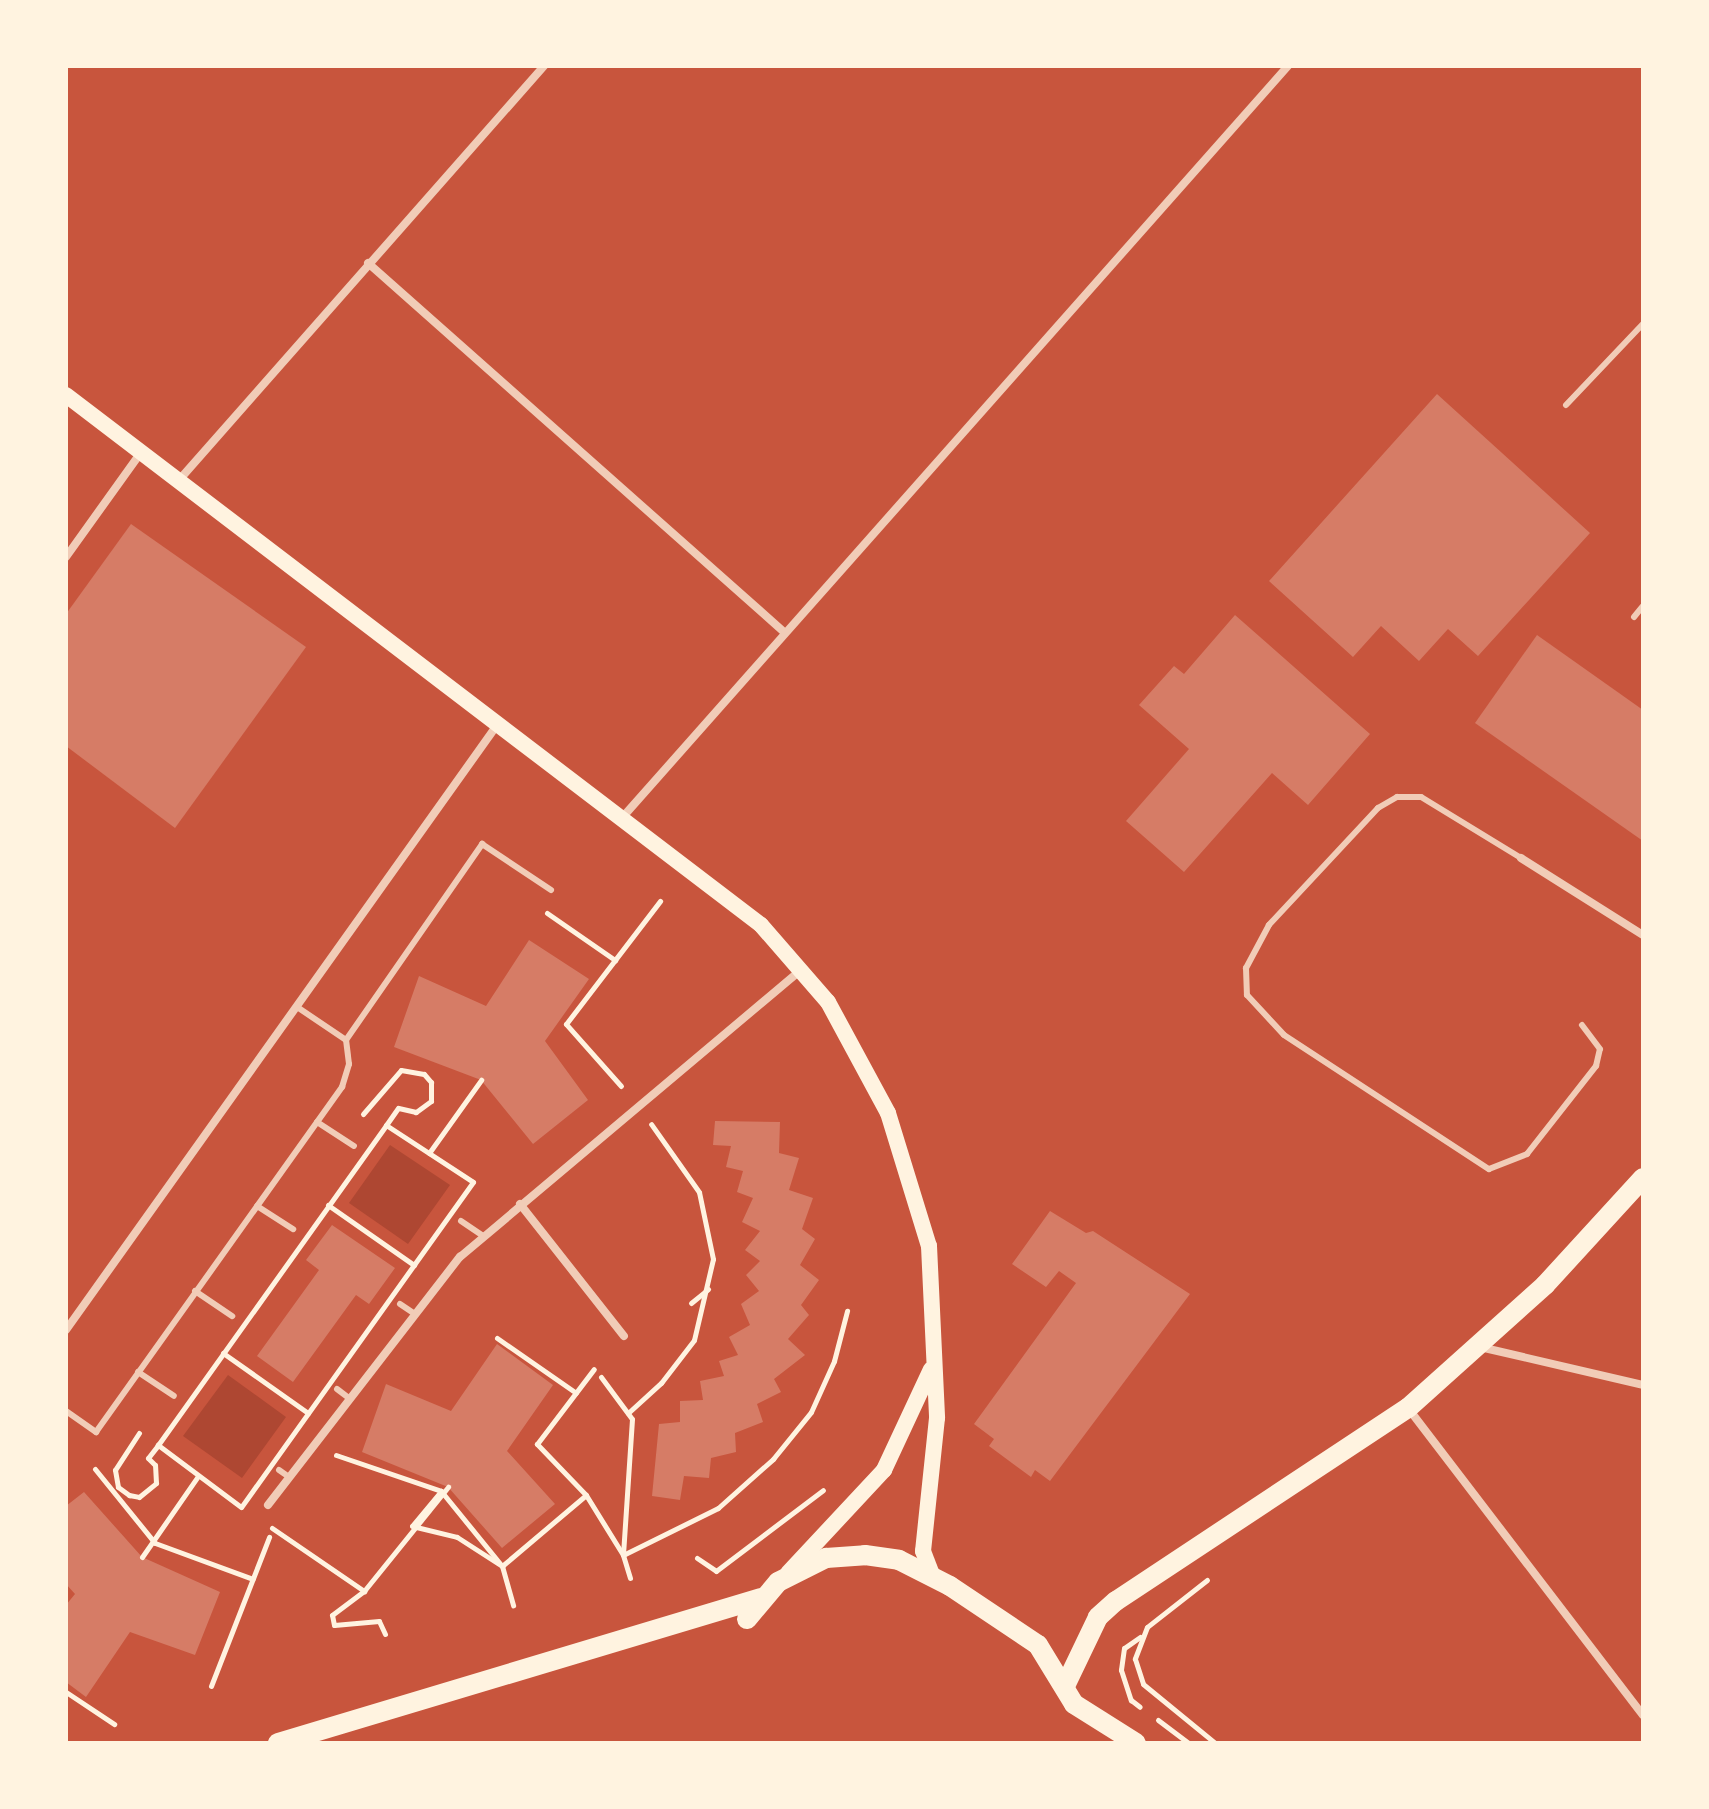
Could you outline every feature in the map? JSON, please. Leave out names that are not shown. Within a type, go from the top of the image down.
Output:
[{"type":"main road","points":[[66,395],[761,925],[802,968],[853,1042],[888,1113],[917,1197],[935,1304],[932,1365],[937,1418],[923,1551],[933,1577]]},
{"type":"main road","points":[[1069,1695],[1098,1617],[1116,1601],[1408,1408],[1545,1285],[1643,1178]]},
{"type":"main road","points":[[747,1619],[761,1598],[884,1470],[932,1365]]},
{"type":"main road","points":[[778,1582],[826,1558],[865,1555],[899,1560],[933,1577],[1038,1645],[1069,1695],[1136,1743]]},
{"type":"main road","points":[[278,1743],[761,1598]]},
{"type":"street","points":[[180,479],[544,66]]},
{"type":"street","points":[[621,819],[1288,66]]},
{"type":"street","points":[[368,263],[784,632]]},
{"type":"street","points":[[66,557],[143,451]]},
{"type":"street","points":[[66,1330],[497,725]]},
{"type":"street","points":[[1521,858],[1643,935]]},
{"type":"street","points":[[268,1505],[415,1314],[482,1235],[802,968]]},
{"type":"street","points":[[520,1204],[624,1336]]},
{"type":"street","points":[[1476,1346],[1643,1385]]},
{"type":"street","points":[[1408,1408],[1643,1715]]},
{"type":"lane","points":[[1566,405],[1643,324]]},
{"type":"lane","points":[[1634,617],[1643,606]]},
{"type":"lane","points":[[1521,858],[1421,797],[1397,797],[1378,808],[1269,925],[1246,968],[1247,995],[1284,1035],[1489,1169],[1527,1154],[1596,1066],[1600,1049],[1582,1025]]},
{"type":"lane","points":[[66,1411],[96,1432],[342,1087],[349,1064],[346,1040],[482,844],[551,890]]},
{"type":"lane","points":[[297,1007],[346,1040]]},
{"type":"lane","points":[[317,1122],[354,1146]]},
{"type":"lane","points":[[257,1206],[293,1229]]},
{"type":"lane","points":[[461,1221],[482,1235]]},
{"type":"lane","points":[[195,1291],[232,1316]]},
{"type":"lane","points":[[400,1304],[415,1314]]},
{"type":"lane","points":[[138,1372],[174,1396]]},
{"type":"lane","points":[[337,1389],[349,1398]]},
{"type":"lane","points":[[279,1470],[289,1477]]},
{"type":"path","points":[[621,1086],[566,1024],[660,901]]},
{"type":"path","points":[[545,912],[615,960]]},
{"type":"path","points":[[363,1114],[401,1070],[424,1074],[431,1082],[431,1101],[416,1112],[398,1108],[380,1133]]},
{"type":"path","points":[[429,1153],[481,1080]]},
{"type":"path","points":[[628,1413],[661,1383],[694,1340],[713,1259],[699,1192],[651,1123]]},
{"type":"path","points":[[386,1125],[473,1182],[465,1192]]},
{"type":"path","points":[[319,1219],[354,1170]]},
{"type":"path","points":[[328,1205],[414,1265]]},
{"type":"path","points":[[403,1279],[438,1230]]},
{"type":"path","points":[[257,1305],[292,1256]]},
{"type":"path","points":[[691,1303],[708,1289]]},
{"type":"path","points":[[623,1555],[718,1508],[773,1459],[811,1412],[834,1361],[847,1311]]},
{"type":"path","points":[[342,1366],[377,1316]]},
{"type":"path","points":[[497,1338],[576,1393]]},
{"type":"path","points":[[197,1389],[233,1340]]},
{"type":"path","points":[[223,1353],[308,1413]]},
{"type":"path","points":[[594,1369],[537,1444],[586,1495],[623,1555],[630,1578]]},
{"type":"path","points":[[601,1377],[632,1419],[623,1555]]},
{"type":"path","points":[[139,1433],[115,1470],[118,1487],[129,1495],[139,1497],[156,1483],[155,1465],[148,1458],[171,1426]]},
{"type":"path","points":[[158,1445],[241,1507],[255,1488]]},
{"type":"path","points":[[313,1446],[441,1491],[502,1566],[513,1605]]},
{"type":"path","points":[[95,1469],[155,1543],[253,1579]]},
{"type":"path","points":[[142,1557],[198,1476]]},
{"type":"path","points":[[697,1558],[716,1571],[834,1481]]},
{"type":"path","points":[[385,1634],[379,1621],[334,1625],[332,1615],[364,1591],[448,1487]]},
{"type":"path","points":[[441,1491],[412,1526],[457,1537],[502,1566]]},
{"type":"path","points":[[502,1566],[586,1495]]},
{"type":"path","points":[[261,1521],[364,1591]]},
{"type":"path","points":[[211,1686],[269,1537]]},
{"type":"path","points":[[1131,1700],[1121,1670],[1122,1654],[1130,1641],[1140,1637],[1158,1616],[1219,1572]]},
{"type":"path","points":[[1140,1637],[1135,1659],[1143,1684],[1215,1743]]},
{"type":"path","points":[[66,1692],[114,1724]]},
{"type":"shaded area","points":[[390,1145],[450,1185],[408,1244],[349,1203]]},
{"type":"shaded area","points":[[228,1375],[286,1417],[242,1478],[183,1436]]},
{"type":"building","points":[[1437,394],[1590,533],[1478,656],[1448,629],[1419,661],[1381,626],[1353,657],[1269,581]]},
{"type":"building","points":[[131,524],[306,647],[175,828],[66,746],[66,614]]},
{"type":"building","points":[[1235,615],[1370,734],[1308,805],[1272,773],[1184,872],[1126,821],[1189,749],[1139,705],[1174,666],[1184,674]]},
{"type":"building","points":[[1537,635],[1643,710],[1643,841],[1475,723]]},
{"type":"building","points":[[529,940],[589,979],[545,1041],[588,1100],[533,1144],[481,1080],[394,1047],[419,976],[486,1006]]},
{"type":"building","points":[[715,1121],[780,1122],[779,1153],[799,1158],[789,1190],[813,1198],[802,1229],[815,1239],[800,1265],[819,1280],[801,1305],[809,1315],[788,1339],[805,1355],[774,1379],[781,1392],[757,1404],[763,1422],[735,1433],[736,1452],[711,1458],[709,1478],[684,1476],[680,1500],[652,1496],[659,1424],[680,1422],[680,1401],[703,1400],[700,1381],[724,1376],[719,1361],[738,1355],[729,1337],[750,1325],[741,1304],[759,1291],[746,1275],[760,1261],[745,1250],[760,1231],[742,1222],[753,1198],[737,1192],[743,1171],[726,1167],[731,1146],[713,1145]]},
{"type":"building","points":[[1050,1211],[1086,1233],[1093,1231],[1190,1294],[1050,1481],[1035,1470],[1031,1477],[989,1446],[994,1439],[974,1424],[1076,1283],[1059,1271],[1046,1287],[1012,1264]]},
{"type":"building","points":[[332,1225],[395,1268],[369,1304],[356,1295],[293,1382],[257,1356],[319,1270],[306,1260]]},
{"type":"building","points":[[497,1344],[553,1385],[507,1451],[555,1504],[502,1548],[448,1487],[362,1452],[386,1384],[451,1411]]},
{"type":"building","points":[[84,1492],[142,1557],[220,1592],[195,1655],[130,1632],[86,1697],[66,1682],[66,1605],[75,1594],[66,1584],[66,1506]]}]
